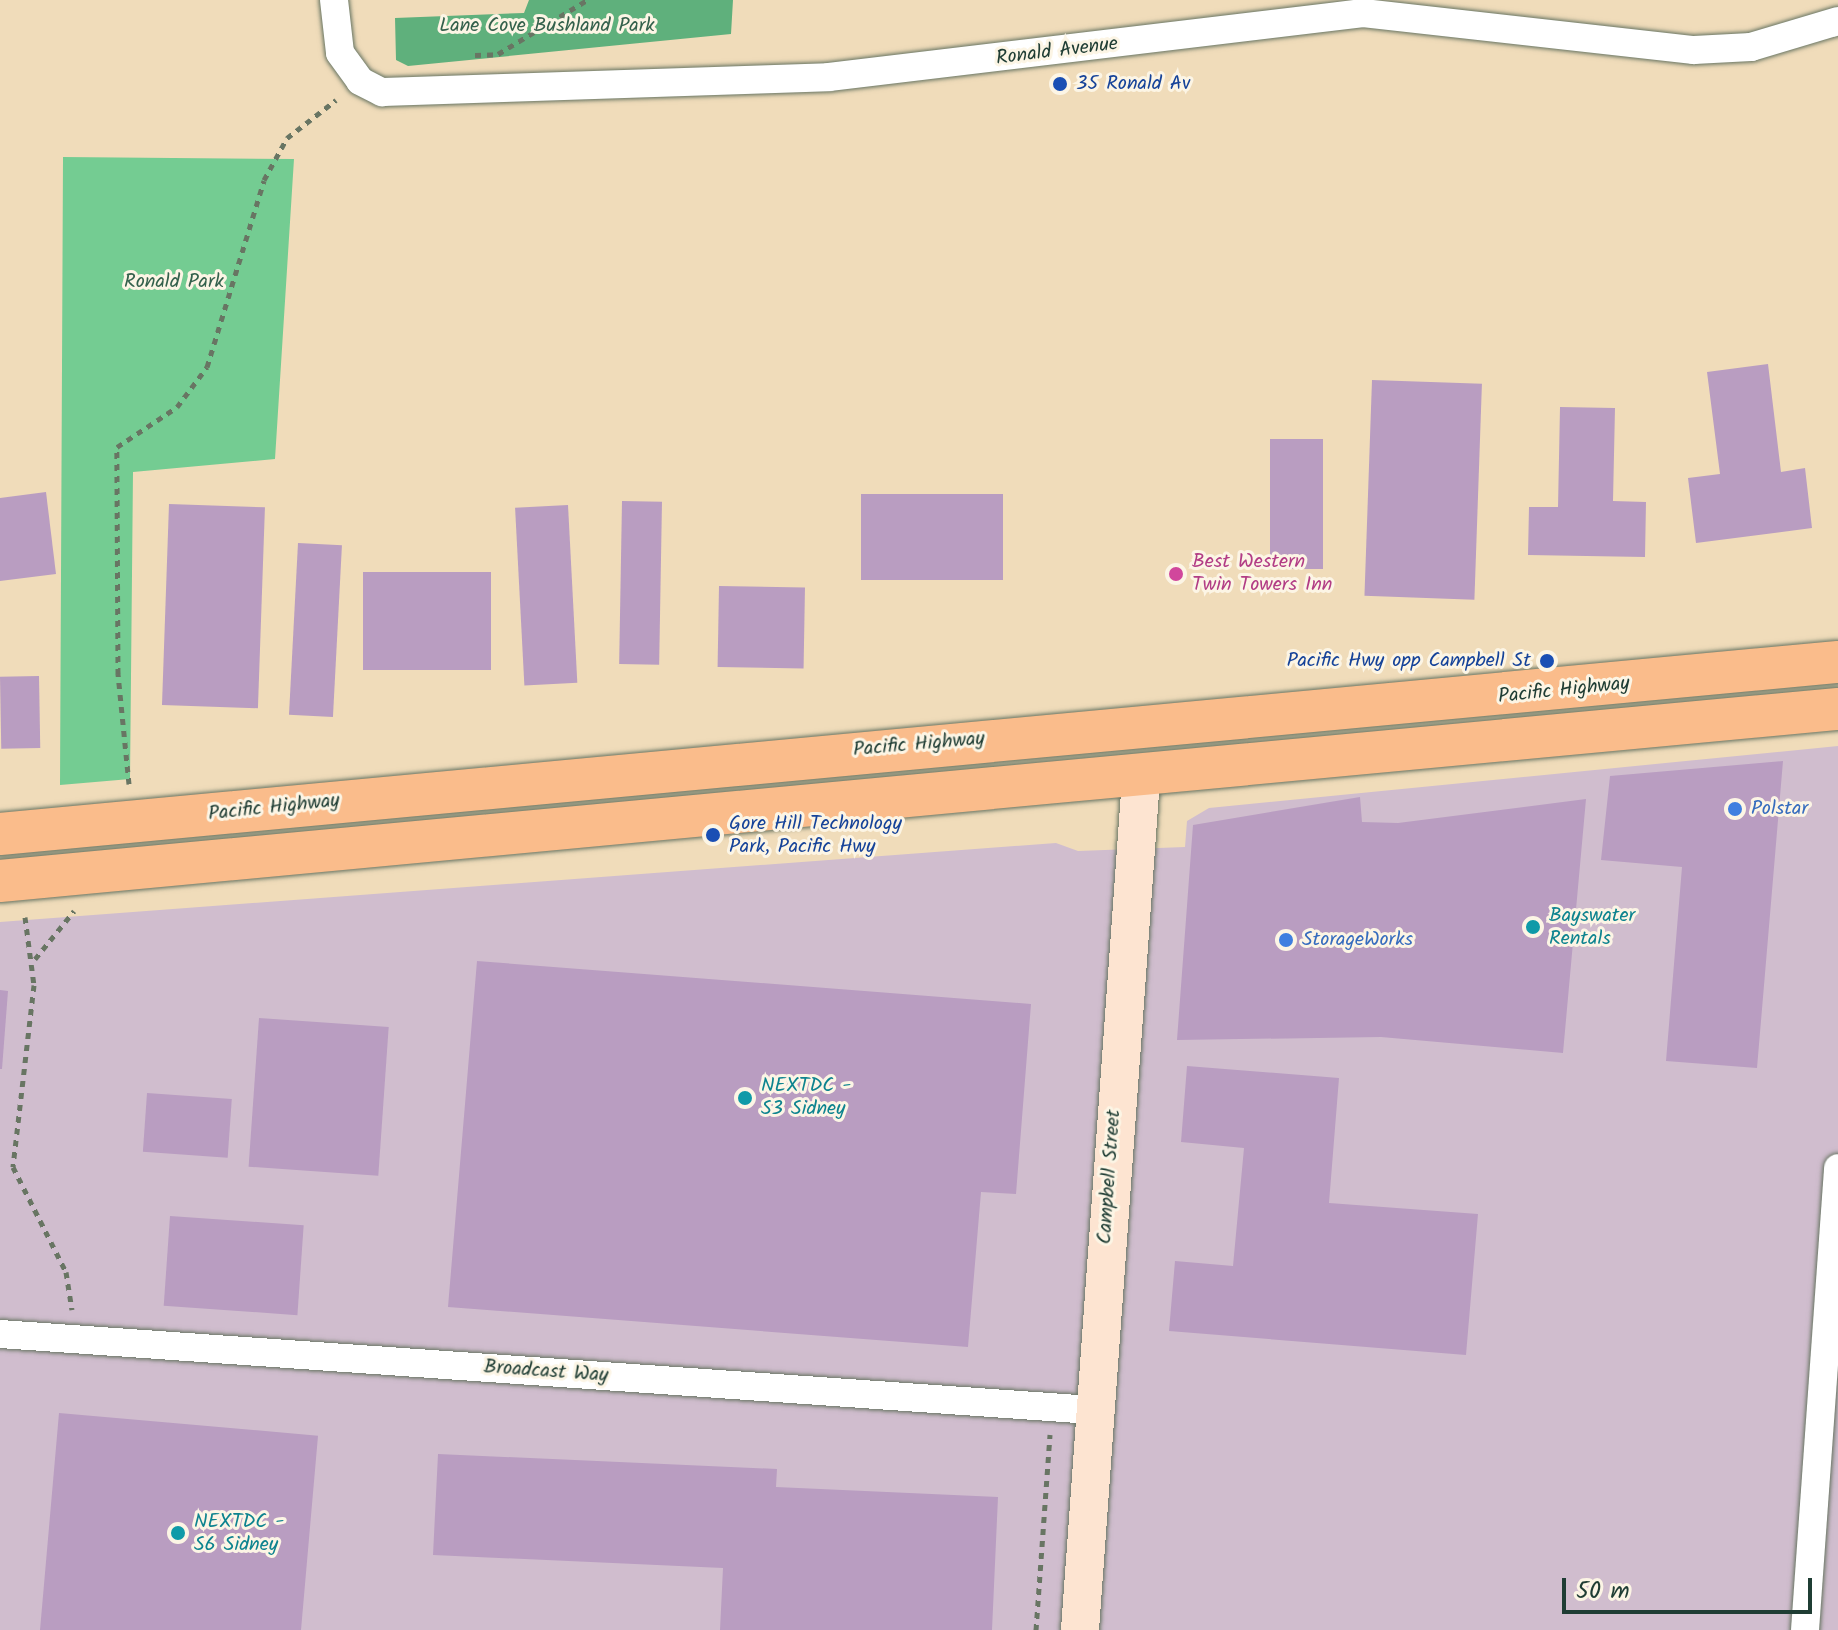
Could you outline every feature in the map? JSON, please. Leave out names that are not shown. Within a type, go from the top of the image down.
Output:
[{"type":"main road","name":"Pacific Highway","points":[[0,834],[1838,662]]},
{"type":"main road","points":[[11,894],[1838,709]]},
{"type":"main road","name":"Campbell Street","points":[[1141,778],[1144,725]]},
{"type":"street","points":[[334,0],[340,53],[360,81]]},
{"type":"street","name":"Ronald Avenue","points":[[360,81],[382,92],[829,77],[1363,13],[1694,50],[1751,47],[1838,21]]},
{"type":"street","name":"Campbell Street","points":[[1080,1630],[1092,1410],[1141,778]]},
{"type":"street","points":[[1805,1630],[1838,1168]]},
{"type":"street","name":"Broadcast Way","points":[[0,1334],[1092,1410]]},
{"type":"path","points":[[468,55],[498,54],[587,0]]},
{"type":"path","points":[[129,784],[118,674],[117,447],[177,407],[207,367],[275,159],[287,138],[360,81]]},
{"type":"path","points":[[11,894],[35,960],[13,1167],[72,1292]]},
{"type":"path","points":[[35,960],[81,902]]},
{"type":"path","points":[[1036,1630],[1051,1407]]},
{"type":"shaded area","points":[[1838,746],[1838,1630],[0,1630],[0,922],[1056,843],[1078,851],[1185,847],[1187,821],[1209,808]]},
{"type":"green space","name":"Lane Cove Bushland Park","points":[[529,0],[733,0],[731,34],[408,66],[396,60],[395,18],[524,13]]},
{"type":"green space","name":"Ronald Park","points":[[63,157],[294,159],[275,459],[133,472],[130,779],[60,785]]},
{"type":"building","points":[[1768,364],[1781,472],[1805,468],[1812,528],[1696,543],[1688,478],[1720,474],[1707,372]]},
{"type":"building","points":[[1372,380],[1482,384],[1474,600],[1364,596]]},
{"type":"building","points":[[1560,407],[1615,408],[1613,501],[1646,502],[1645,557],[1528,555],[1529,507],[1558,507]]},
{"type":"building","points":[[1270,439],[1323,439],[1323,569],[1270,569]]},
{"type":"building","points":[[46,492],[56,574],[0,581],[0,498]]},
{"type":"building","points":[[861,494],[1003,494],[1003,580],[861,580]]},
{"type":"building","points":[[622,501],[662,502],[659,665],[619,664]]},
{"type":"building","points":[[169,504],[265,507],[258,708],[162,705]]},
{"type":"building","points":[[568,505],[577,683],[524,686],[515,508]]},
{"type":"building","points":[[298,543],[342,545],[333,717],[289,715]]},
{"type":"building","points":[[363,572],[491,572],[491,670],[363,670]]},
{"type":"building","points":[[719,586],[805,588],[804,668],[718,667]]},
{"type":"building","points":[[39,676],[40,748],[1,749],[0,677]]},
{"type":"building","points":[[1783,761],[1757,1068],[1666,1061],[1682,867],[1601,860],[1610,776]]},
{"type":"building","points":[[1360,797],[1362,822],[1398,823],[1586,799],[1563,1053],[1381,1037],[1177,1040],[1193,825]]},
{"type":"building","name":"NEXTDC - S3 Sidney","points":[[477,961],[1031,1004],[1016,1194],[981,1192],[968,1347],[448,1307]]},
{"type":"building","points":[[0,990],[8,991],[2,1069],[0,1069]]},
{"type":"building","points":[[259,1018],[389,1027],[378,1176],[249,1167]]},
{"type":"building","points":[[1187,1066],[1339,1078],[1329,1203],[1478,1214],[1466,1355],[1169,1331],[1175,1261],[1233,1266],[1244,1148],[1181,1142]]},
{"type":"building","points":[[147,1093],[232,1099],[228,1158],[143,1152]]},
{"type":"building","points":[[170,1216],[304,1225],[297,1315],[164,1306]]},
{"type":"building","name":"NEXTDC - S6 Sidney","points":[[59,1413],[318,1436],[301,1630],[40,1630]]},
{"type":"building","points":[[438,1454],[777,1469],[776,1487],[998,1497],[992,1630],[720,1630],[723,1568],[433,1555]]},
{"type":"place","name":"35 Ronald Av","points":[[1060,84]]},
{"type":"place","name":"Best Western Twin Towers Inn","points":[[1176,574]]},
{"type":"place","name":"Pacific Hwy opp Campbell St","points":[[1547,661]]},
{"type":"place","name":"Polstar","points":[[1735,809]]},
{"type":"place","name":"Gore Hill Technology Park, Pacific Hwy","points":[[713,835]]},
{"type":"place","name":"Bayswater Rentals","points":[[1533,927]]},
{"type":"place","name":"StorageWorks","points":[[1286,940]]},
{"type":"place","name":"NEXTDC - S3 Sidney","points":[[745,1098]]},
{"type":"place","name":"NEXTDC - S6 Sidney","points":[[178,1533]]}]
